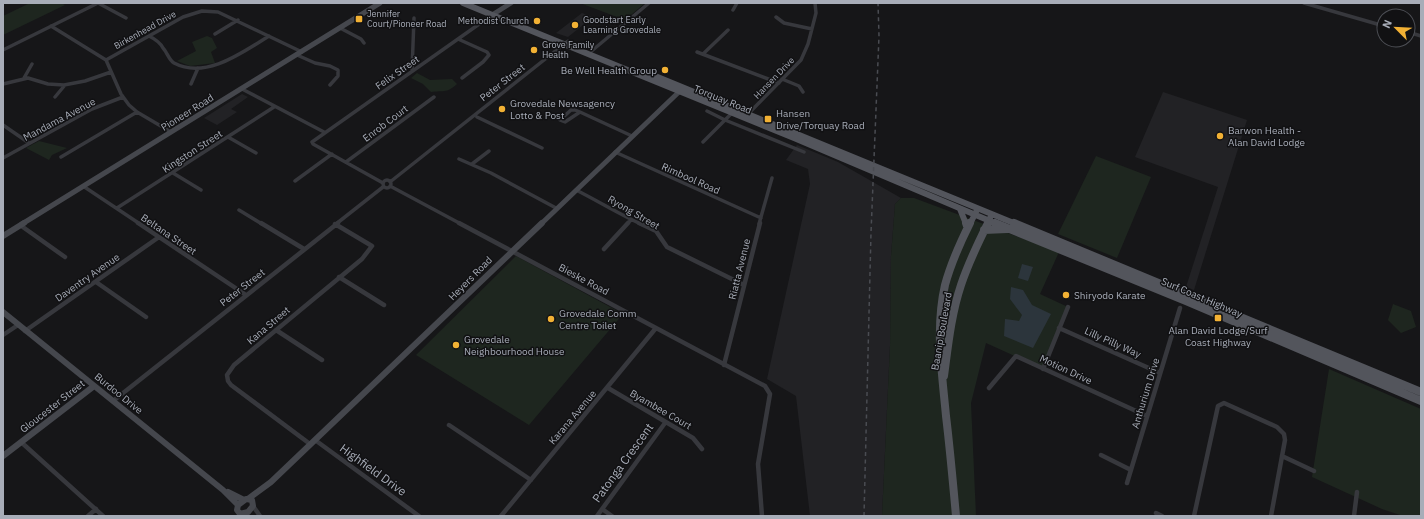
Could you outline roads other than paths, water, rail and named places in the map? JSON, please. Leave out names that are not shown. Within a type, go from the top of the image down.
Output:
[{"type":"main road","name":"Torquay Road","points":[[463,3],[495,14],[681,90],[732,113],[796,136],[976,212]]},
{"type":"main road","name":"Torquay Road","points":[[474,3],[495,14]]},
{"type":"main road","name":"Torquay Road","points":[[681,90],[748,114],[960,209],[976,212]]},
{"type":"main road","points":[[960,209],[967,226]]},
{"type":"main road","name":"Surf Coast Highway","points":[[976,212],[1421,392]]},
{"type":"main road","name":"Baanip Boulevard","points":[[956,516],[939,349],[939,323],[943,296],[953,258],[967,226],[976,212]]},
{"type":"main road","name":"Surf Coast Highway","points":[[990,217],[1009,229],[1191,303],[1421,401]]},
{"type":"main road","name":"Baanip Boulevard","points":[[943,386],[948,345],[961,287],[969,263],[990,217]]},
{"type":"main road","points":[[984,230],[1009,229]]},
{"type":"street","points":[[3,50],[98,3],[126,18]]},
{"type":"street","name":"Pioneer Road","points":[[3,236],[380,3]]},
{"type":"street","points":[[495,14],[511,3]]},
{"type":"street","points":[[590,53],[649,3]]},
{"type":"street","points":[[733,10],[736,3]]},
{"type":"street","name":"Hansen Drive","points":[[748,114],[804,55],[816,13],[816,3]]},
{"type":"street","points":[[1304,3],[1376,24]]},
{"type":"street","name":"Birkenhead Drive","points":[[106,60],[183,17],[202,11],[218,12],[238,20],[269,36],[315,63],[330,66],[338,70],[338,76],[330,85]]},
{"type":"street","name":"Felix Street","points":[[332,154],[312,142],[324,132],[495,14]]},
{"type":"street","points":[[776,17],[784,23],[812,29]]},
{"type":"street","points":[[412,71],[414,18]]},
{"type":"street","points":[[214,34],[238,20]]},
{"type":"street","points":[[51,26],[106,60],[123,97],[137,112],[171,132]]},
{"type":"street","points":[[340,28],[361,39],[364,43]]},
{"type":"street","points":[[703,54],[728,30]]},
{"type":"street","points":[[150,36],[162,44],[172,62],[183,66],[198,68],[225,61],[269,36]]},
{"type":"street","points":[[458,39],[487,52],[489,55],[483,62],[462,78]]},
{"type":"street","name":"Peter Street","points":[[390,184],[566,43]]},
{"type":"street","points":[[698,52],[778,83]]},
{"type":"street","points":[[24,78],[32,64]]},
{"type":"street","points":[[191,84],[198,68]]},
{"type":"street","points":[[3,84],[24,78],[33,78],[48,84],[64,85],[85,81],[111,72]]},
{"type":"street","points":[[782,79],[799,86],[803,92]]},
{"type":"street","points":[[55,97],[64,85]]},
{"type":"street","points":[[242,89],[324,132]]},
{"type":"street","name":"Heyers Road","points":[[232,516],[245,508],[421,340],[512,250],[681,90]]},
{"type":"street","name":"Mandama Avenue","points":[[3,158],[92,109],[123,97]]},
{"type":"street","name":"Enrob Court","points":[[346,162],[434,97]]},
{"type":"street","name":"Kingston Street","points":[[117,208],[274,107]]},
{"type":"street","points":[[580,112],[565,122],[560,120],[571,110],[580,112],[632,136]]},
{"type":"street","name":"Torquay Road","points":[[707,111],[725,120],[804,152]]},
{"type":"street","points":[[61,157],[137,112]]},
{"type":"street","points":[[704,142],[732,113]]},
{"type":"street","points":[[477,117],[542,148]]},
{"type":"street","points":[[3,125],[29,143]]},
{"type":"street","points":[[787,146],[796,136]]},
{"type":"street","points":[[228,137],[256,153]]},
{"type":"street","points":[[472,164],[489,151]]},
{"type":"street","name":"Rimbool Road","points":[[615,152],[761,218]]},
{"type":"street","points":[[295,180],[332,154],[383,185],[390,184]]},
{"type":"street","points":[[459,159],[472,164],[556,208]]},
{"type":"street","points":[[173,173],[202,190]]},
{"type":"street","name":"Riatta Avenue","points":[[724,365],[772,178]]},
{"type":"street","name":"Bieske Road","points":[[390,184],[768,389],[770,400],[758,464],[762,516]]},
{"type":"street","name":"Peter Street","points":[[113,401],[383,185]]},
{"type":"street","name":"Beltana Street","points":[[83,186],[246,295]]},
{"type":"street","name":"Ryong Street","points":[[576,190],[605,204],[619,214],[656,231],[667,247],[744,285]]},
{"type":"street","points":[[239,210],[304,249]]},
{"type":"street","points":[[604,249],[631,220]]},
{"type":"street","name":"Kana Street","points":[[313,442],[231,385],[228,381],[227,375],[234,365],[369,252],[372,246],[336,224]]},
{"type":"street","points":[[20,225],[65,257]]},
{"type":"street","name":"Daventry Avenue","points":[[26,331],[159,237]]},
{"type":"street","points":[[339,277],[384,305]]},
{"type":"street","points":[[96,282],[146,317]]},
{"type":"street","points":[[1043,369],[1068,306]]},
{"type":"street","name":"Anthurium Drive","points":[[1127,483],[1180,308]]},
{"type":"street","name":"Burdoo Drive","points":[[3,312],[245,508],[260,516]]},
{"type":"street","points":[[3,335],[18,325]]},
{"type":"street","name":"Karana Avenue","points":[[501,516],[656,328]]},
{"type":"street","name":"Lilly Pilly Way","points":[[1059,328],[1160,373]]},
{"type":"street","points":[[276,330],[322,360]]},
{"type":"street","name":"Motion Drive","points":[[990,388],[1016,356],[1147,416]]},
{"type":"street","name":"Gloucester Street","points":[[3,456],[94,386]]},
{"type":"street","name":"Byambee Court","points":[[608,388],[693,438],[702,449]]},
{"type":"street","points":[[1194,516],[1218,406],[1224,403],[1277,427],[1284,434],[1285,440],[1272,516]]},
{"type":"street","name":"Patonga Crescent","points":[[597,516],[665,422]]},
{"type":"street","points":[[449,425],[531,480]]},
{"type":"street","points":[[21,442],[103,516]]},
{"type":"street","name":"Highfield Drive","points":[[313,442],[419,516]]},
{"type":"street","points":[[1101,455],[1131,470]]},
{"type":"street","points":[[1282,456],[1314,471]]},
{"type":"street","points":[[1354,516],[1357,492]]},
{"type":"street","points":[[88,516],[96,509]]},
{"type":"street","points":[[602,509],[612,516]]},
{"type":"street","points":[[1156,513],[1162,516]]},
{"type":"railway","points":[[864,516],[871,233],[879,36],[878,3]]},
{"type":"place","name":"Jennifer Court/Pioneer Road","points":[[359,19]]},
{"type":"place","name":"Methodist Church","points":[[537,21]]},
{"type":"place","name":"Goodstart Early Learning Grovedale","points":[[575,25]]},
{"type":"place","name":"Grove Family Health","points":[[534,50]]},
{"type":"place","name":"Be Well Health Group","points":[[665,70]]},
{"type":"place","name":"Grovedale Newsagency Lotto & Post","points":[[502,109]]},
{"type":"place","name":"Hansen Drive/Torquay Road","points":[[768,119]]},
{"type":"place","name":"Barwon Health - Alan David Lodge","points":[[1220,136]]},
{"type":"place","name":"Shiryodo Karate","points":[[1066,295]]},
{"type":"place","name":"Alan David Lodge/Surf Coast Highway","points":[[1218,318]]},
{"type":"place","name":"Grovedale Comm Centre Toilet","points":[[551,319]]},
{"type":"place","name":"Grovedale Neighbourhood House","points":[[456,345]]}]
